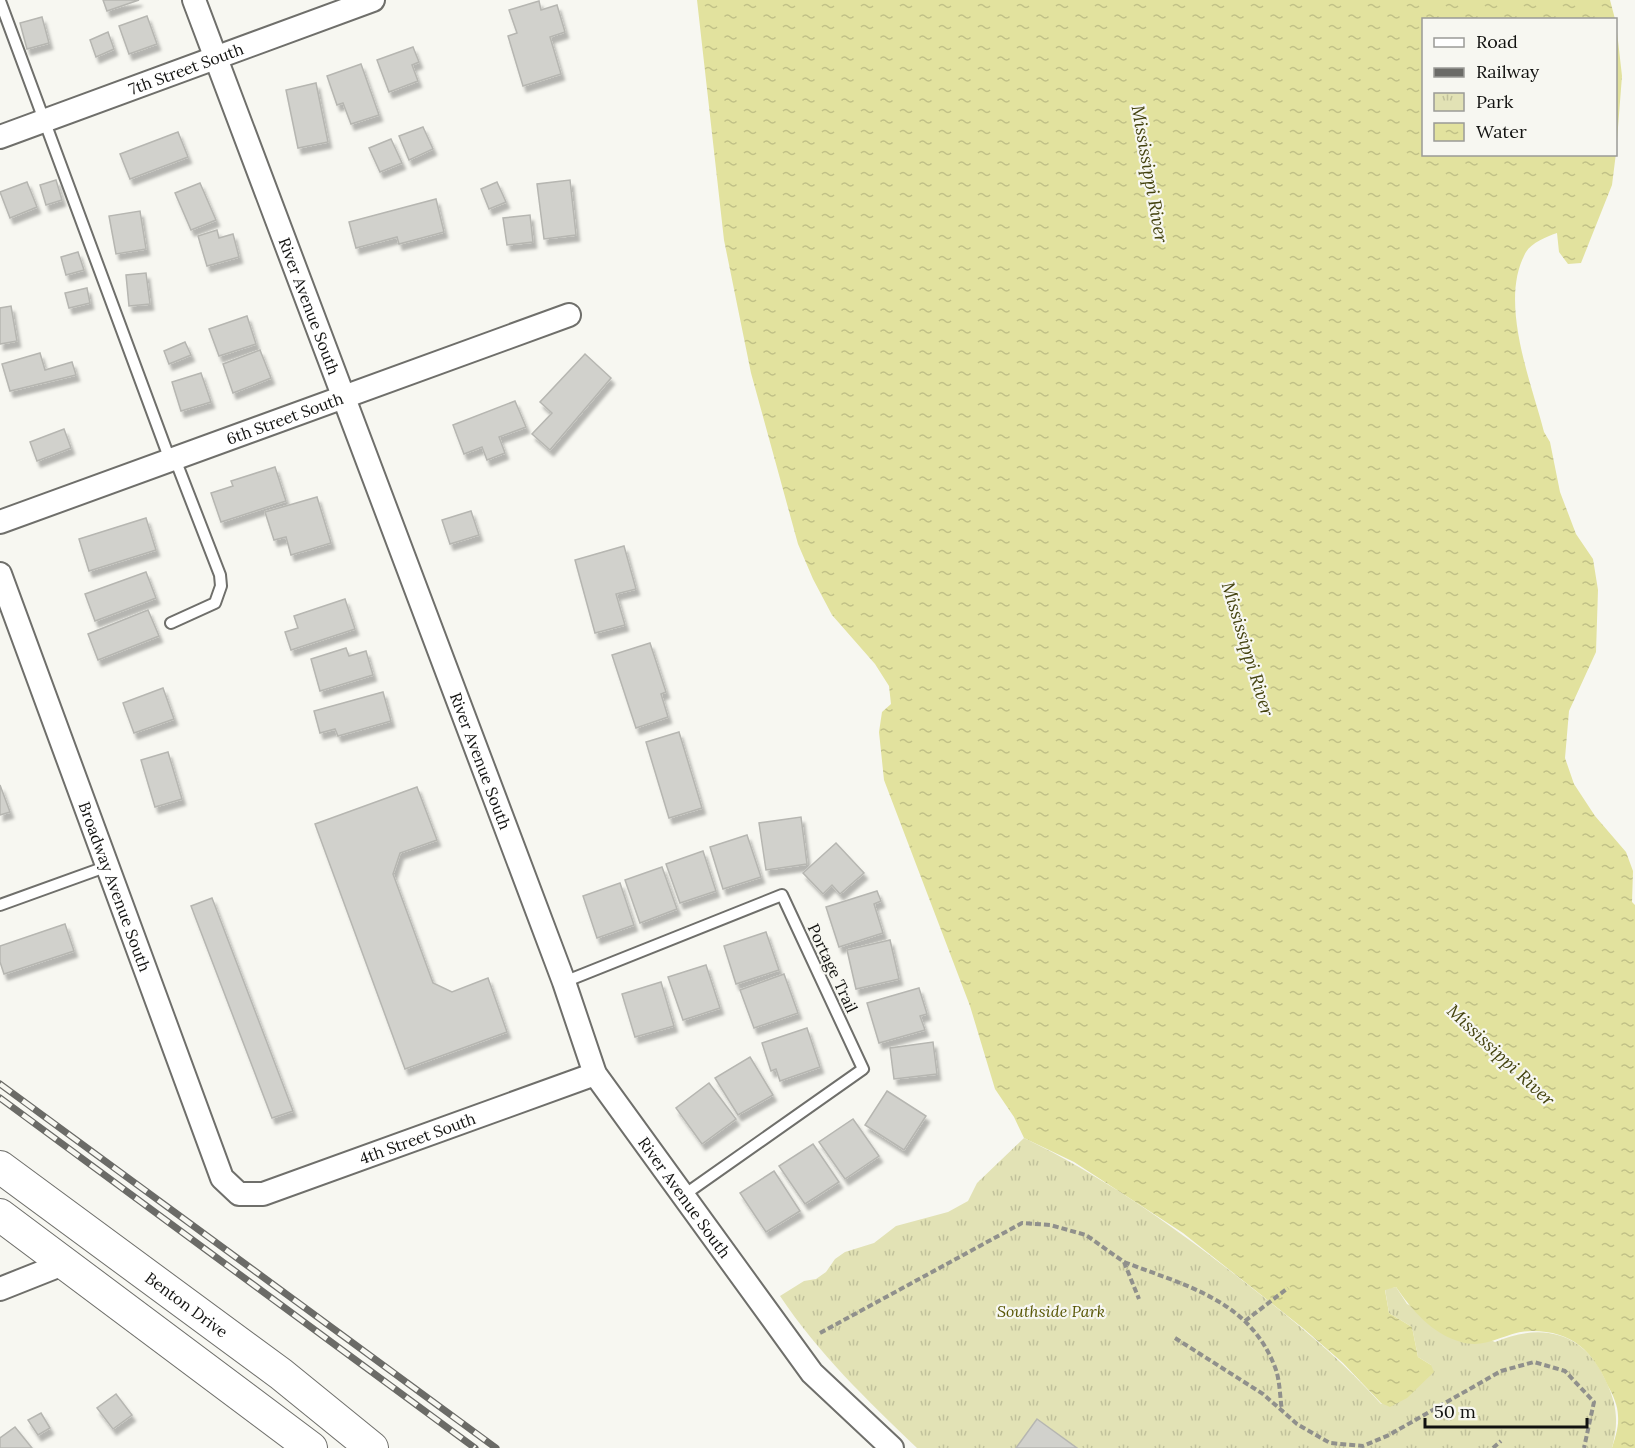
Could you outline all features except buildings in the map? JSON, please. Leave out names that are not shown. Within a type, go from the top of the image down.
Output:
[{"type":"main road","name":"Benton Drive","points":[[0,1167],[281,1374],[372,1448]]},
{"type":"main road","points":[[0,1215],[311,1448]]},
{"type":"street","name":"River Avenue South","points":[[194,0],[564,982],[595,1074],[812,1373],[892,1448]]},
{"type":"street","name":"7th Street South","points":[[0,137],[373,0]]},
{"type":"street","name":"6th Street South","points":[[0,522],[569,315]]},
{"type":"street","name":"Broadway Avenue South","points":[[0,574],[222,1178],[239,1194]]},
{"type":"street","name":"4th Street South","points":[[239,1194],[263,1194],[595,1074]]},
{"type":"street","points":[[0,1289],[63,1264]]},
{"type":"lane","points":[[0,1],[172,460],[220,575],[221,586],[215,603],[171,623]]},
{"type":"lane","points":[[0,905],[108,866]]},
{"type":"lane","name":"Portage Trail","points":[[564,982],[782,895],[863,1069],[684,1196]]},
{"type":"path","points":[[820,1333],[1022,1223],[1050,1225],[1086,1235],[1124,1262],[1203,1293],[1234,1310],[1257,1334],[1276,1370],[1282,1411]]},
{"type":"path","points":[[1124,1262],[1139,1299]]},
{"type":"path","points":[[1245,1322],[1288,1288]]},
{"type":"path","points":[[1175,1338],[1263,1394],[1297,1424],[1330,1443],[1364,1446],[1389,1435],[1501,1371],[1534,1362],[1565,1371],[1594,1402],[1584,1448]]},
{"type":"path","points":[[1493,1448],[1501,1442]]},
{"type":"green space","name":"Southside Park","points":[[1024,1138],[1114,1188],[1198,1246],[1319,1343],[1381,1404],[1431,1365],[1418,1357],[1412,1327],[1389,1313],[1385,1289],[1396,1287],[1407,1304],[1495,1342],[1512,1336],[1545,1333],[1574,1342],[1597,1364],[1610,1390],[1615,1406],[1616,1422],[1612,1448],[917,1448],[827,1356],[780,1296],[804,1281],[816,1279],[845,1252],[874,1243],[896,1226],[948,1212],[968,1201],[977,1183]]},
{"type":"water","name":"Mississippi River","points":[[697,0],[1610,0],[1615,18],[1422,18],[1422,156],[1616,156],[1612,185],[1581,263],[1568,264],[1559,252],[1557,233],[1545,238],[1526,252],[1518,272],[1515,294],[1516,317],[1525,366],[1544,432],[1550,442],[1560,492],[1576,534],[1593,559],[1598,590],[1596,652],[1569,711],[1565,758],[1574,784],[1595,816],[1626,852],[1633,871],[1632,902],[1635,905],[1635,1448],[1612,1448],[1618,1424],[1616,1404],[1602,1374],[1588,1353],[1579,1345],[1559,1335],[1532,1331],[1479,1344],[1461,1342],[1432,1327],[1416,1312],[1396,1287],[1385,1290],[1389,1313],[1412,1327],[1418,1357],[1431,1365],[1434,1372],[1407,1398],[1390,1407],[1381,1403],[1343,1363],[1304,1329],[1183,1233],[1074,1162],[1024,1138],[1014,1117],[995,1089],[970,1006],[884,780],[879,732],[882,712],[891,704],[889,686],[875,664],[832,615],[798,544],[751,373],[724,240]]},
{"type":"water","points":[[1617,32],[1622,76],[1617,140]]},
{"type":"railway","points":[[0,1084],[496,1448]]},
{"type":"railway","points":[[0,1098],[475,1448]]}]
